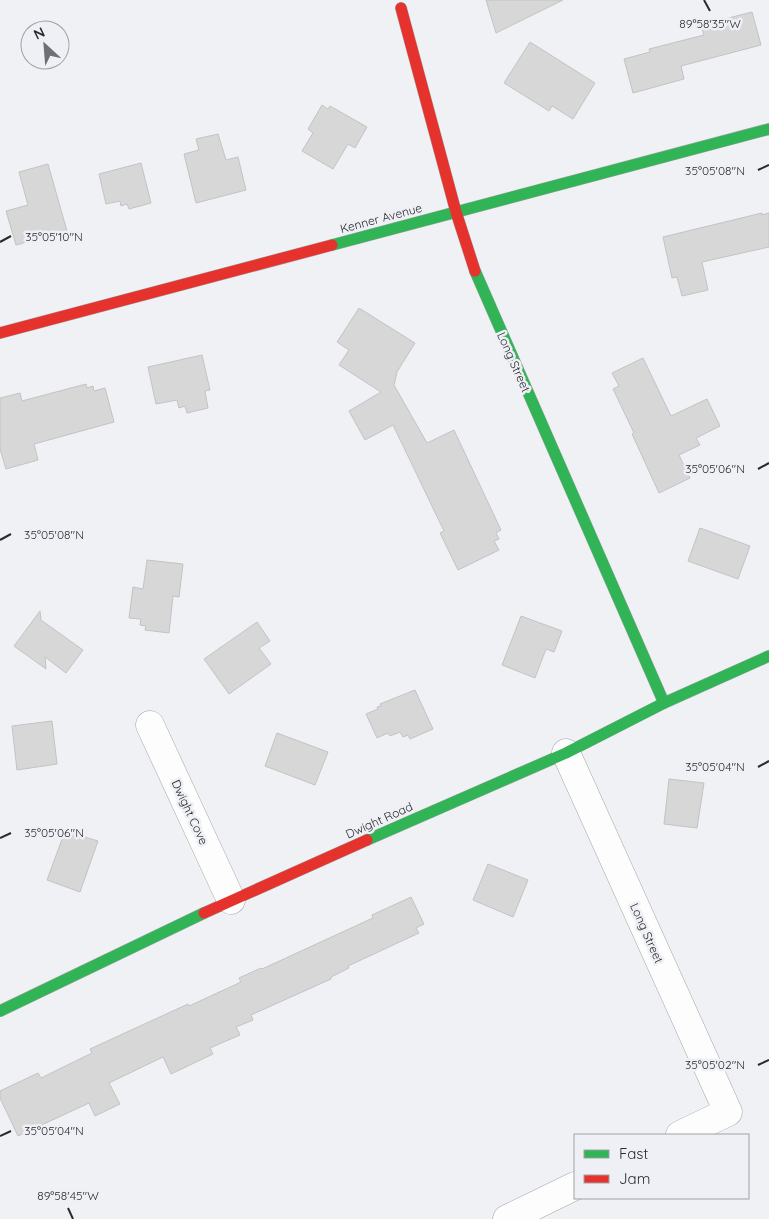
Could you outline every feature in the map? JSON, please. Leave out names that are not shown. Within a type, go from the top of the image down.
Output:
[{"type":"street","name":"Long Street","points":[[401,8],[456,212],[473,267],[664,703]]},
{"type":"street","name":"Kenner Avenue","points":[[0,333],[769,129]]},
{"type":"street","name":"Dwight Road","points":[[0,1011],[231,900],[566,753],[664,703],[769,656]]},
{"type":"street","name":"Dwight Cove","points":[[150,725],[231,900]]},
{"type":"street","name":"Long Street","points":[[566,753],[728,1112],[682,1134]]},
{"type":"street","points":[[507,1219],[574,1186]]},
{"type":"building","points":[[486,0],[563,0],[496,33]]},
{"type":"building","points":[[752,12],[761,45],[681,66],[684,79],[633,93],[624,59],[650,52],[649,49],[704,35],[701,25]]},
{"type":"building","points":[[530,42],[595,83],[573,119],[552,106],[549,111],[504,83]]},
{"type":"building","points":[[322,105],[328,109],[330,106],[367,127],[355,148],[348,144],[333,169],[302,151],[313,133],[308,129]]},
{"type":"building","points":[[218,134],[226,160],[238,157],[246,190],[196,203],[184,154],[199,150],[196,139]]},
{"type":"building","points":[[141,163],[151,203],[129,209],[127,204],[121,206],[120,201],[106,204],[99,174]]},
{"type":"building","points":[[48,164],[67,231],[16,245],[6,211],[28,205],[19,172]]},
{"type":"building","points":[[762,213],[762,215],[769,213],[769,247],[702,262],[708,290],[682,296],[677,277],[672,278],[663,237]]},
{"type":"building","points":[[359,308],[415,343],[397,372],[394,385],[427,443],[454,430],[501,530],[496,533],[499,539],[494,541],[499,550],[458,570],[440,533],[444,531],[393,425],[365,440],[349,411],[381,392],[339,365],[349,350],[337,342]]},
{"type":"building","points":[[202,355],[210,390],[205,391],[208,408],[187,413],[185,406],[179,408],[177,400],[156,404],[148,367]]},
{"type":"building","points":[[643,358],[671,416],[707,399],[720,426],[696,438],[700,445],[679,455],[690,478],[659,493],[613,389],[619,386],[612,373]]},
{"type":"building","points":[[86,384],[87,388],[93,386],[94,391],[105,388],[114,422],[34,444],[38,460],[6,469],[0,449],[0,398],[20,393],[22,401]]},
{"type":"building","points":[[700,528],[750,546],[738,579],[688,561]]},
{"type":"building","points":[[147,560],[183,564],[179,597],[173,596],[169,633],[145,630],[146,626],[140,625],[141,619],[129,618],[133,587],[143,589]]},
{"type":"building","points":[[40,611],[41,620],[83,650],[66,673],[45,657],[46,669],[14,646]]},
{"type":"building","points":[[521,616],[562,631],[554,652],[546,649],[535,678],[502,665]]},
{"type":"building","points":[[257,622],[270,641],[259,648],[271,664],[229,694],[204,659]]},
{"type":"building","points":[[415,690],[433,729],[410,739],[408,735],[403,737],[400,732],[390,736],[388,733],[377,738],[366,714],[378,709],[377,707],[381,706],[380,704]]},
{"type":"building","points":[[52,721],[57,764],[17,770],[12,726]]},
{"type":"building","points":[[277,733],[328,752],[315,785],[265,766]]},
{"type":"building","points":[[669,779],[704,783],[697,828],[664,824]]},
{"type":"building","points":[[65,831],[98,841],[80,892],[47,880]]},
{"type":"building","points":[[488,864],[528,880],[513,917],[473,900]]},
{"type":"building","points":[[411,897],[424,924],[416,928],[419,933],[348,966],[349,968],[331,977],[331,979],[251,1015],[253,1020],[236,1027],[240,1035],[210,1048],[213,1054],[171,1074],[163,1057],[109,1083],[120,1104],[95,1116],[89,1103],[18,1136],[0,1098],[0,1091],[38,1073],[41,1078],[92,1053],[90,1049],[241,982],[239,978],[373,918],[372,915]]},
{"type":"traffic: fast","points":[[332,245],[769,129]]},
{"type":"traffic: fast","points":[[475,271],[664,703]]},
{"type":"traffic: fast","points":[[367,840],[566,753],[664,703],[769,656]]},
{"type":"traffic: fast","points":[[0,1011],[204,913]]},
{"type":"traffic: jam","points":[[401,8],[456,212],[475,271]]},
{"type":"traffic: jam","points":[[0,333],[332,245]]},
{"type":"traffic: jam","points":[[204,913],[367,840]]}]
